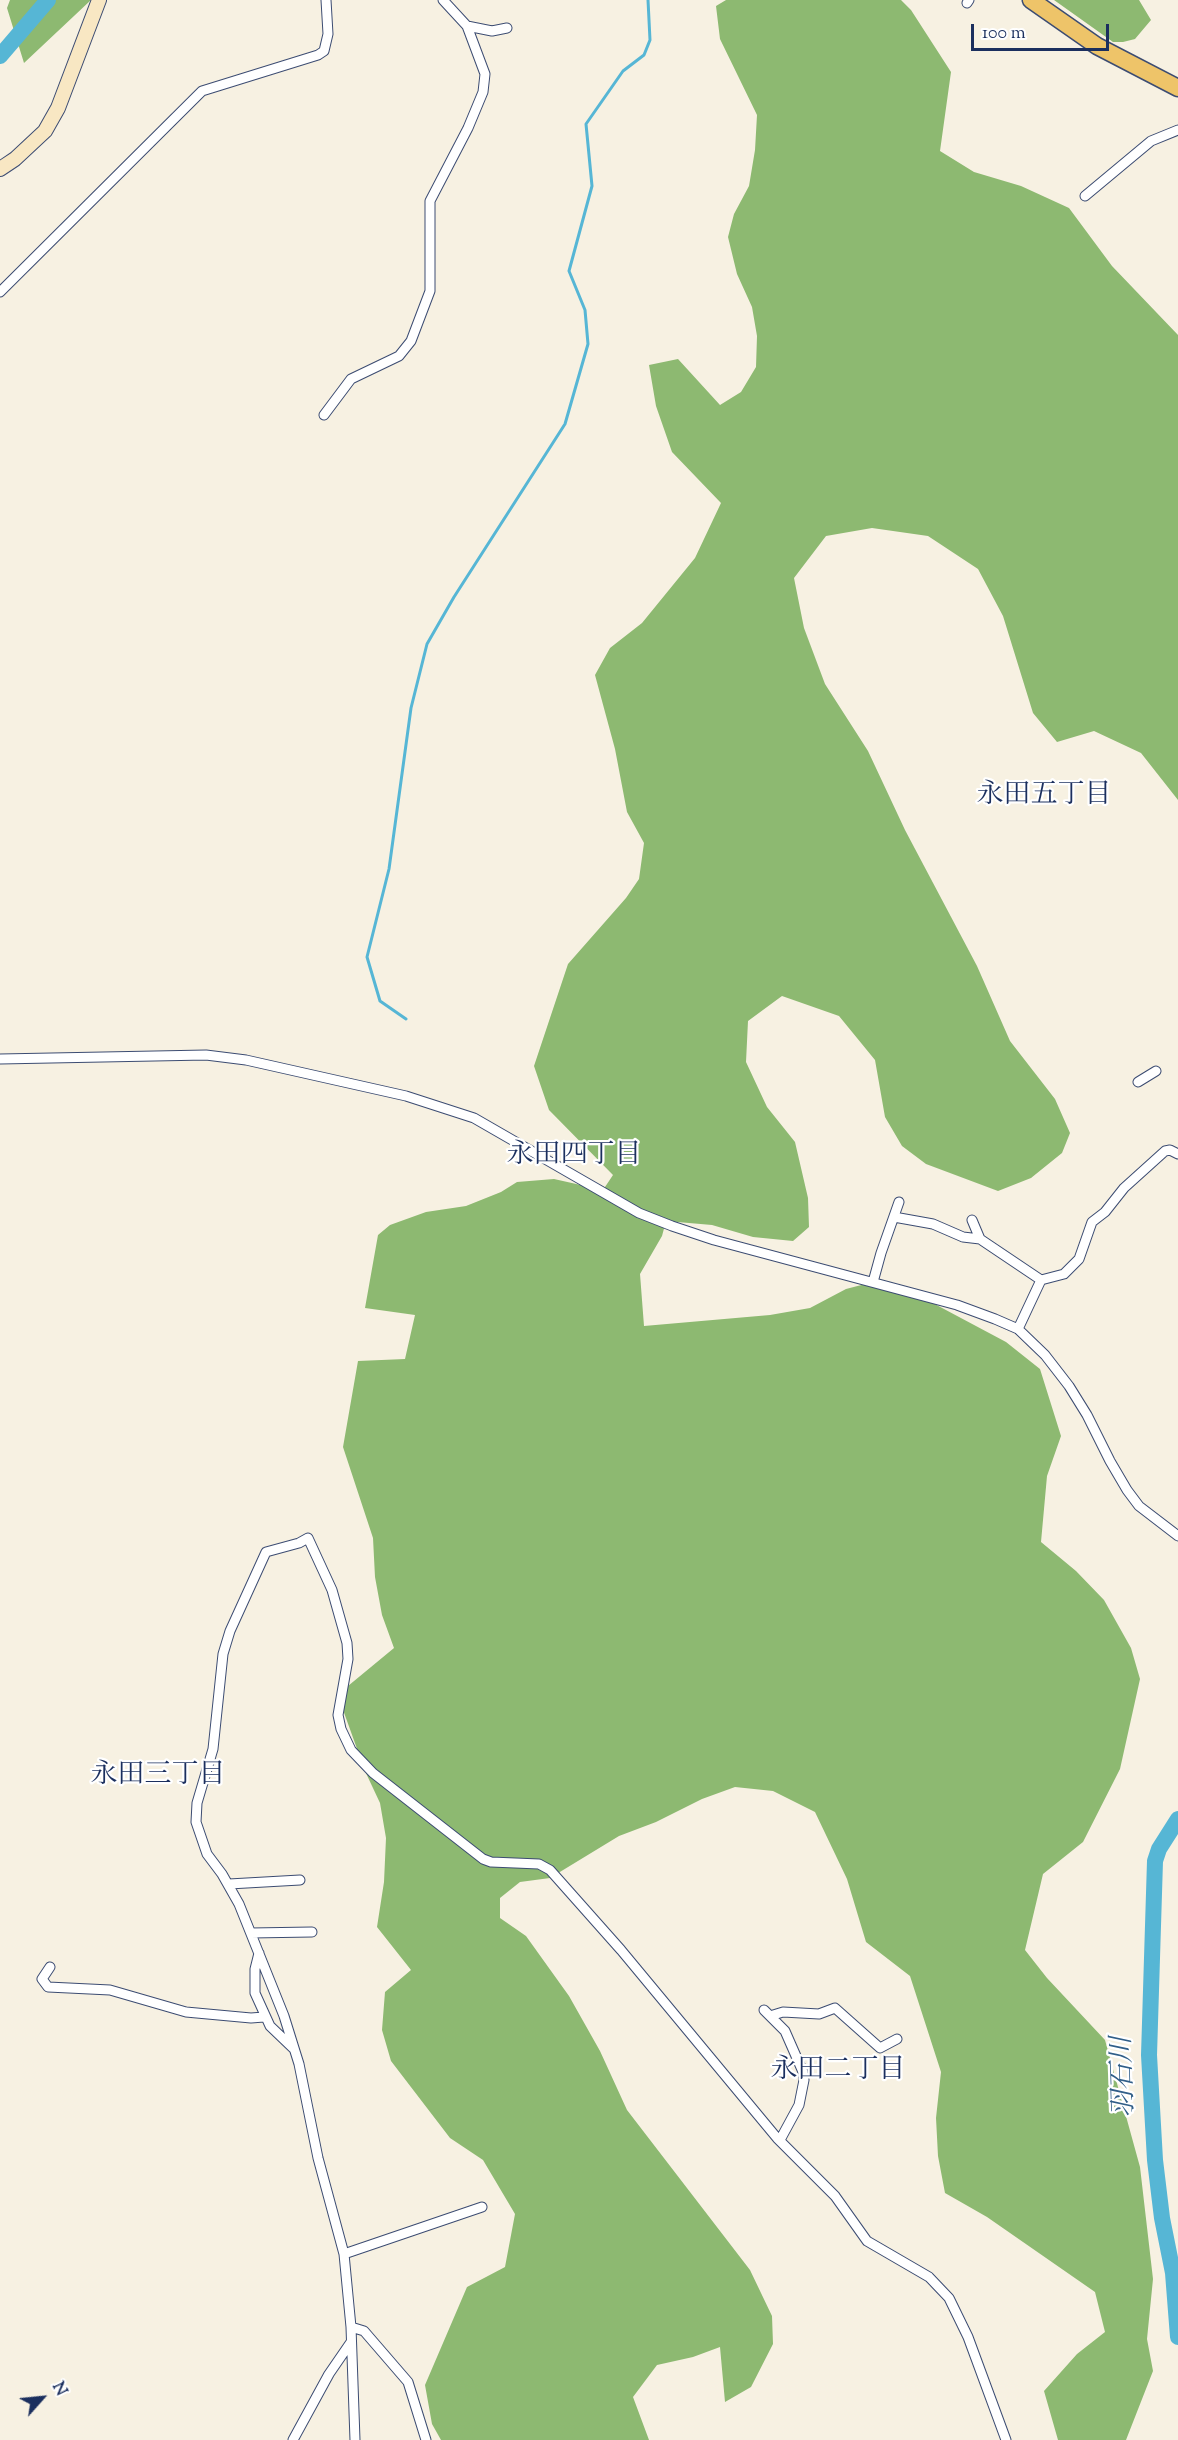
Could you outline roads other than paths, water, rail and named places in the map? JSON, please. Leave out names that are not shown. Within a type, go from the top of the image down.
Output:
[{"type":"highway","points":[[1031,0],[1097,46],[1178,88]]},
{"type":"street","points":[[0,169],[15,159],[45,131],[58,108],[99,0]]},
{"type":"street","points":[[0,292],[202,91],[318,55],[324,51],[328,34],[326,0]]},
{"type":"street","points":[[324,415],[351,378],[399,356],[411,341],[430,291],[430,201],[468,128],[484,84],[484,70],[467,26],[444,0]]},
{"type":"street","points":[[467,26],[492,31],[507,28]]},
{"type":"street","points":[[1085,196],[1151,141],[1178,130]]},
{"type":"street","points":[[0,1059],[206,1055],[246,1060],[406,1096],[474,1118],[620,1202],[672,1226],[714,1240],[957,1305],[1018,1329],[1045,1355],[1070,1386],[1127,1490],[1140,1506],[1178,1536]]},
{"type":"street","points":[[1138,1082],[1156,1071]]},
{"type":"street","points":[[894,1216],[933,1224],[963,1237],[980,1239],[1041,1280],[1060,1276],[1070,1270],[1083,1252],[1092,1222],[1105,1212],[1124,1188],[1166,1150],[1178,1154]]},
{"type":"street","points":[[873,1282],[899,1203]]},
{"type":"street","points":[[972,1220],[980,1239]]},
{"type":"street","points":[[1018,1329],[1041,1280]]},
{"type":"street","points":[[356,2440],[351,2327],[344,2254],[318,2158],[294,2049],[284,2016],[251,1933],[229,1884],[207,1854],[196,1821],[197,1803],[213,1749],[223,1654],[230,1631],[266,1552],[299,1543],[308,1538],[333,1590],[347,1643],[348,1659],[338,1715],[341,1729],[351,1750],[373,1773],[483,1859],[491,1862],[539,1864],[550,1870],[621,1950],[780,2140],[835,2196],[867,2241],[929,2277],[949,2298],[968,2337],[1006,2440]]},
{"type":"street","points":[[229,1884],[300,1880]]},
{"type":"street","points":[[251,1933],[312,1932]]},
{"type":"street","points":[[259,1953],[255,1968],[255,1993],[264,2017],[279,2036],[294,2049]]},
{"type":"street","points":[[50,1967],[42,1979],[48,1987],[110,1990],[186,2012],[251,2018],[264,2017]]},
{"type":"street","points":[[780,2140],[799,2105],[804,2080],[803,2072],[785,2031],[767,2013],[819,2014],[836,2008],[880,2048],[897,2039]]},
{"type":"street","points":[[344,2254],[482,2207]]},
{"type":"street","points":[[351,2327],[364,2331],[408,2382],[426,2440]]},
{"type":"street","points":[[293,2440],[329,2374],[351,2342]]},
{"type":"waterway","points":[[0,56],[48,0]]},
{"type":"waterway","points":[[406,1019],[380,1001],[367,957],[389,869],[411,708],[427,644],[454,597],[565,424],[588,344],[585,310],[569,271],[592,186],[586,124],[623,71],[644,55],[650,40],[648,0]]},
{"type":"waterway","name":"羽石川","points":[[1178,1819],[1159,1849],[1155,1861],[1149,2055],[1155,2160],[1162,2218],[1173,2273],[1178,2337]]},
{"type":"district","name":"永田五丁目","points":[[1044,797]]},
{"type":"district","name":"永田四丁目","points":[[574,1157]]},
{"type":"district","name":"永田三丁目","points":[[158,1777]]},
{"type":"district","name":"永田二丁目","points":[[838,2072]]}]
